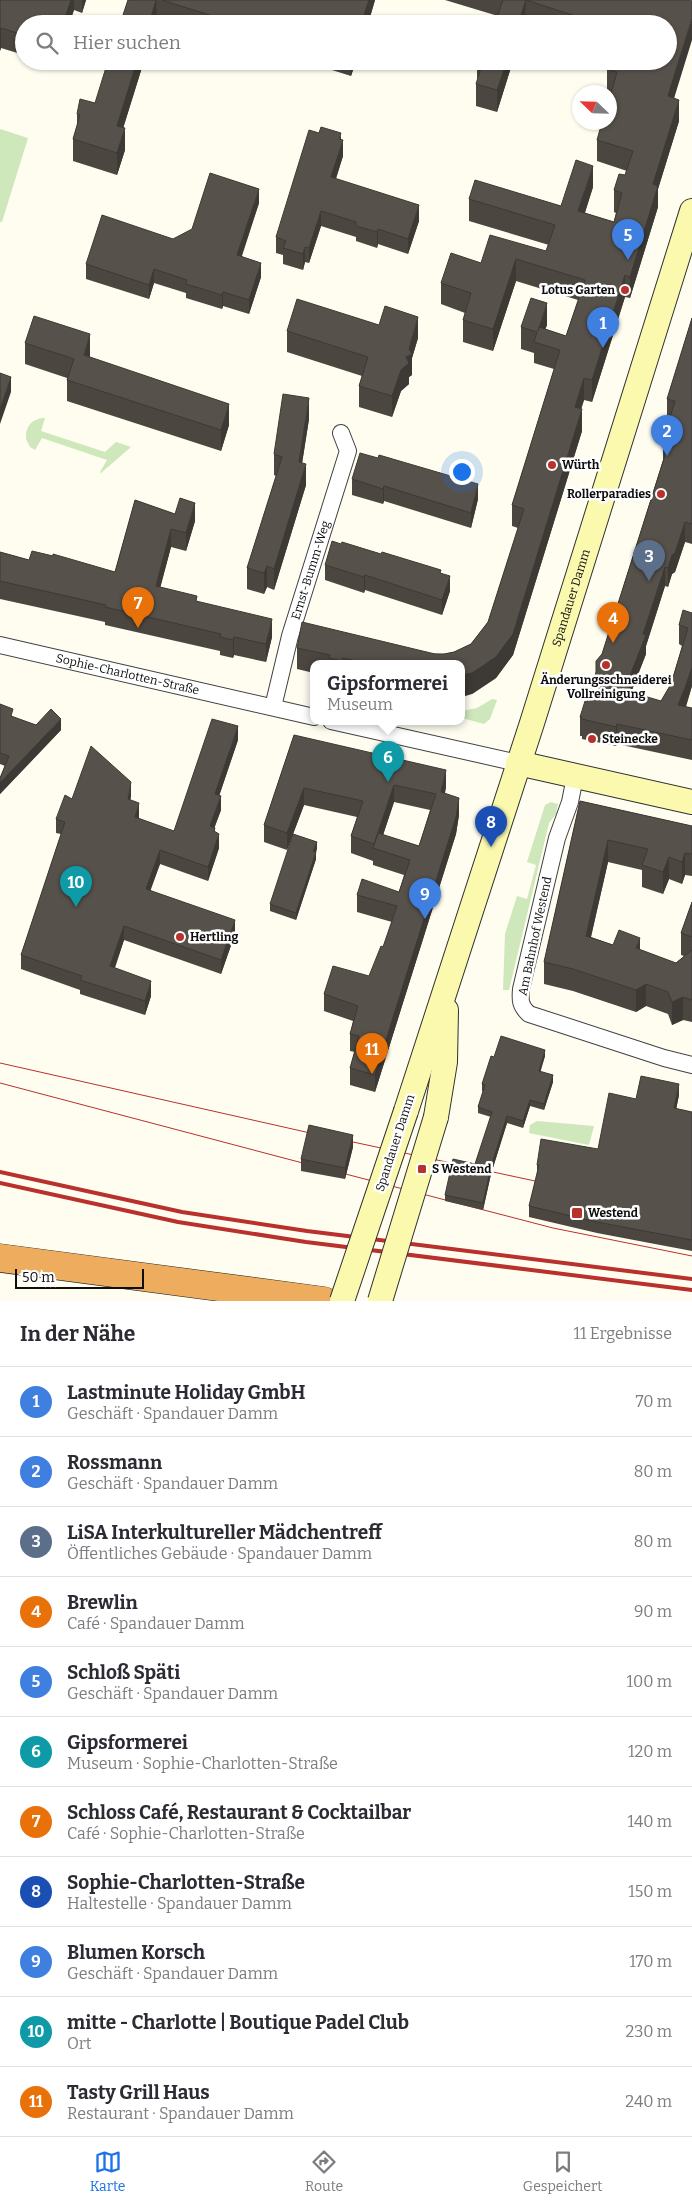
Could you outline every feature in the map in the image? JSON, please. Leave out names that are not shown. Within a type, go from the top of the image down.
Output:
[{"type":"highway","points":[[0,1258],[316,1300]]},
{"type":"main road","name":"Spandauer Damm","points":[[342,1301],[447,986],[692,211]]},
{"type":"main road","points":[[518,763],[692,802]]},
{"type":"main road","name":"Spandauer Damm","points":[[380,1301],[436,1117],[444,1062],[447,986]]},
{"type":"street","name":"Ernst-Bumm-Weg","points":[[273,707],[290,636],[348,451],[341,433]]},
{"type":"street","name":"Sophie-Charlotten-Straße","points":[[0,645],[310,716]]},
{"type":"street","points":[[349,725],[518,763]]},
{"type":"street","name":"Am Bahnhof Westend","points":[[575,777],[570,802],[557,838],[524,979],[520,999],[522,1008],[534,1016],[664,1058],[692,1064]]},
{"type":"green space","points":[[0,129],[28,138],[2,222],[0,222]]},
{"type":"green space","points":[[45,418],[41,431],[105,452],[116,442],[131,447],[101,473],[107,460],[42,438],[35,450],[30,447],[26,439],[28,427],[33,421]]},
{"type":"green space","points":[[492,699],[497,700],[490,719],[484,724],[465,719],[465,710],[477,708]]},
{"type":"green space","points":[[551,802],[558,804],[556,814],[549,823],[509,990],[503,990],[505,934],[517,896],[527,899],[536,865],[527,862],[545,805]]},
{"type":"green space","points":[[537,1121],[594,1126],[589,1145],[529,1133],[530,1125]]},
{"type":"building","points":[[0,0],[71,0],[66,15],[15,15],[15,32],[1,28],[0,31]]},
{"type":"building","points":[[128,0],[156,0],[152,15],[123,15]]},
{"type":"building","points":[[162,0],[369,0],[364,15],[210,15]]},
{"type":"building","points":[[503,0],[526,0],[521,15],[498,15]]},
{"type":"building","points":[[526,0],[690,0],[692,1],[692,18],[677,67],[677,15],[572,15]]},
{"type":"building","points":[[105,70],[134,70],[117,126],[125,128],[117,153],[73,139],[80,115],[77,114],[80,99],[95,103]]},
{"type":"building","points":[[480,70],[504,70],[497,90],[476,84]]},
{"type":"building","points":[[610,70],[676,70],[668,96],[679,100],[653,184],[658,186],[630,277],[625,275],[592,380],[584,378],[575,407],[582,409],[513,634],[496,657],[472,673],[465,674],[465,660],[352,660],[343,658],[342,660],[338,660],[329,658],[330,655],[297,648],[302,622],[435,654],[444,654],[454,652],[471,644],[488,622],[524,509],[512,505],[560,350],[534,342],[537,332],[521,327],[531,298],[547,303],[539,327],[566,336],[585,280],[516,259],[493,329],[463,320],[471,293],[441,283],[451,253],[481,263],[490,235],[546,251],[555,225],[469,199],[475,180],[561,206],[576,160],[593,166],[578,211],[614,222],[622,193],[614,190],[619,174],[625,175],[633,151],[597,140],[600,130],[617,130],[617,85],[613,85],[617,72]]},
{"type":"building","points":[[321,127],[341,133],[339,139],[343,140],[331,177],[419,205],[408,239],[378,229],[377,232],[356,226],[356,222],[321,211],[309,248],[305,247],[303,254],[283,248],[286,241],[276,237],[309,130],[319,133]]},
{"type":"building","points":[[210,173],[259,189],[237,255],[261,263],[249,300],[223,292],[222,295],[186,284],[187,280],[154,269],[149,285],[86,264],[102,215],[173,239],[192,229]]},
{"type":"building","points":[[297,299],[379,325],[385,306],[418,317],[409,349],[412,354],[406,357],[409,363],[401,370],[392,396],[359,386],[368,357],[287,331]]},
{"type":"building","points":[[34,316],[90,334],[84,355],[229,404],[221,430],[67,380],[74,359],[25,343]]},
{"type":"building","points":[[692,318],[692,524],[685,522],[675,553],[672,555],[668,568],[665,567],[643,634],[646,635],[631,673],[632,681],[627,691],[661,701],[671,684],[688,628],[679,625],[683,610],[692,613],[692,667],[678,705],[692,708],[692,740],[617,724],[616,727],[580,717],[585,701],[587,702],[596,672],[596,661],[602,654],[669,443],[663,441],[675,401],[667,399]]},
{"type":"building","points":[[0,373],[11,377],[0,409]]},
{"type":"building","points":[[283,394],[309,398],[299,462],[306,464],[274,569],[267,566],[264,573],[247,568],[282,457],[274,454]]},
{"type":"building","points":[[360,453],[378,458],[379,455],[478,484],[471,513],[384,486],[383,489],[352,479]]},
{"type":"building","points":[[180,498],[195,503],[186,533],[171,529],[156,586],[197,596],[196,601],[272,619],[266,644],[234,637],[233,640],[220,637],[221,634],[0,581],[0,552],[29,560],[32,551],[53,556],[53,554],[115,572],[135,500],[175,514]]},
{"type":"building","points":[[332,541],[341,544],[342,542],[381,554],[382,552],[441,570],[440,573],[450,576],[442,600],[365,575],[364,577],[325,565]]},
{"type":"building","points":[[0,704],[13,709],[11,716],[36,725],[51,709],[61,719],[0,783],[0,778],[9,756],[0,753]]},
{"type":"building","points":[[212,719],[238,726],[215,794],[221,796],[210,826],[215,828],[214,831],[219,834],[208,867],[160,850],[146,889],[235,920],[221,960],[124,926],[110,966],[151,981],[145,1001],[80,980],[82,976],[21,955],[65,822],[56,819],[65,795],[72,799],[91,746],[131,782],[128,799],[139,803],[135,817],[174,831]]},
{"type":"building","points":[[294,735],[446,770],[441,792],[459,798],[456,817],[375,1075],[350,1068],[359,1036],[350,1034],[358,1006],[324,994],[333,966],[369,976],[381,946],[383,947],[397,906],[357,895],[362,879],[399,892],[410,860],[373,848],[378,833],[419,846],[436,794],[394,785],[374,844],[351,836],[363,801],[304,788],[287,833],[264,825]]},
{"type":"building","points":[[580,801],[692,826],[692,854],[685,853],[682,862],[669,857],[663,872],[642,865],[648,849],[608,840],[586,936],[613,945],[619,930],[640,938],[636,948],[676,963],[692,950],[692,1000],[683,997],[672,1002],[668,992],[646,984],[636,990],[573,969],[544,962]]},
{"type":"building","points":[[293,834],[317,842],[313,851],[316,852],[296,913],[270,904]]},
{"type":"building","points":[[692,902],[692,937],[681,933]]},
{"type":"building","points":[[501,1036],[545,1050],[539,1071],[553,1075],[544,1104],[530,1100],[523,1121],[507,1116],[491,1167],[483,1203],[445,1195],[453,1159],[475,1164],[492,1112],[478,1107],[485,1085],[482,1084],[491,1056],[494,1057]]},
{"type":"building","points":[[641,1076],[679,1084],[674,1108],[692,1112],[692,1240],[597,1222],[529,1206],[539,1165],[537,1165],[541,1139],[598,1149],[609,1093],[636,1099]]},
{"type":"building","points":[[309,1125],[353,1135],[345,1168],[301,1159]]},
{"type":"tram line","points":[[0,1063],[319,1135]]},
{"type":"tram line","points":[[0,1083],[314,1166]]},
{"type":"tram line","points":[[339,1139],[549,1184]]},
{"type":"tram line","points":[[334,1171],[553,1228],[692,1256]]},
{"type":"railway","points":[[0,1172],[182,1212],[307,1231],[692,1279]]},
{"type":"railway","points":[[0,1183],[178,1222],[306,1242],[692,1290]]},
{"type":"place","name":"Schloß Späti","points":[[628,260]]},
{"type":"place","name":"Lotus Garten","points":[[625,290]]},
{"type":"place","name":"Lastminute Holiday GmbH","points":[[603,348]]},
{"type":"place","name":"Rossmann","points":[[667,456]]},
{"type":"place","name":"Würth","points":[[552,465]]},
{"type":"place","name":"Rollerparadies","points":[[661,494]]},
{"type":"place","name":"LiSA Interkultureller Mädchentreff","points":[[649,581]]},
{"type":"place","name":"Schloss Café, Restaurant & Cocktailbar","points":[[138,628]]},
{"type":"place","name":"Brewlin","points":[[613,643]]},
{"type":"place","name":"Änderungsschneiderei Vollreinigung","points":[[606,665]]},
{"type":"place","name":"Steinecke","points":[[592,739]]},
{"type":"place","name":"Gipsformerei","points":[[388,782]]},
{"type":"place","name":"Sophie-Charlotten-Straße","points":[[491,847]]},
{"type":"place","name":"mitte - Charlotte | Boutique Padel Club","points":[[76,907]]},
{"type":"place","name":"Blumen Korsch","points":[[425,919]]},
{"type":"place","name":"Hertling","points":[[180,937]]},
{"type":"place","name":"Tasty Grill Haus","points":[[372,1074]]},
{"type":"place","name":"S Westend","points":[[422,1169]]},
{"type":"place","name":"Westend","points":[[577,1213]]}]
